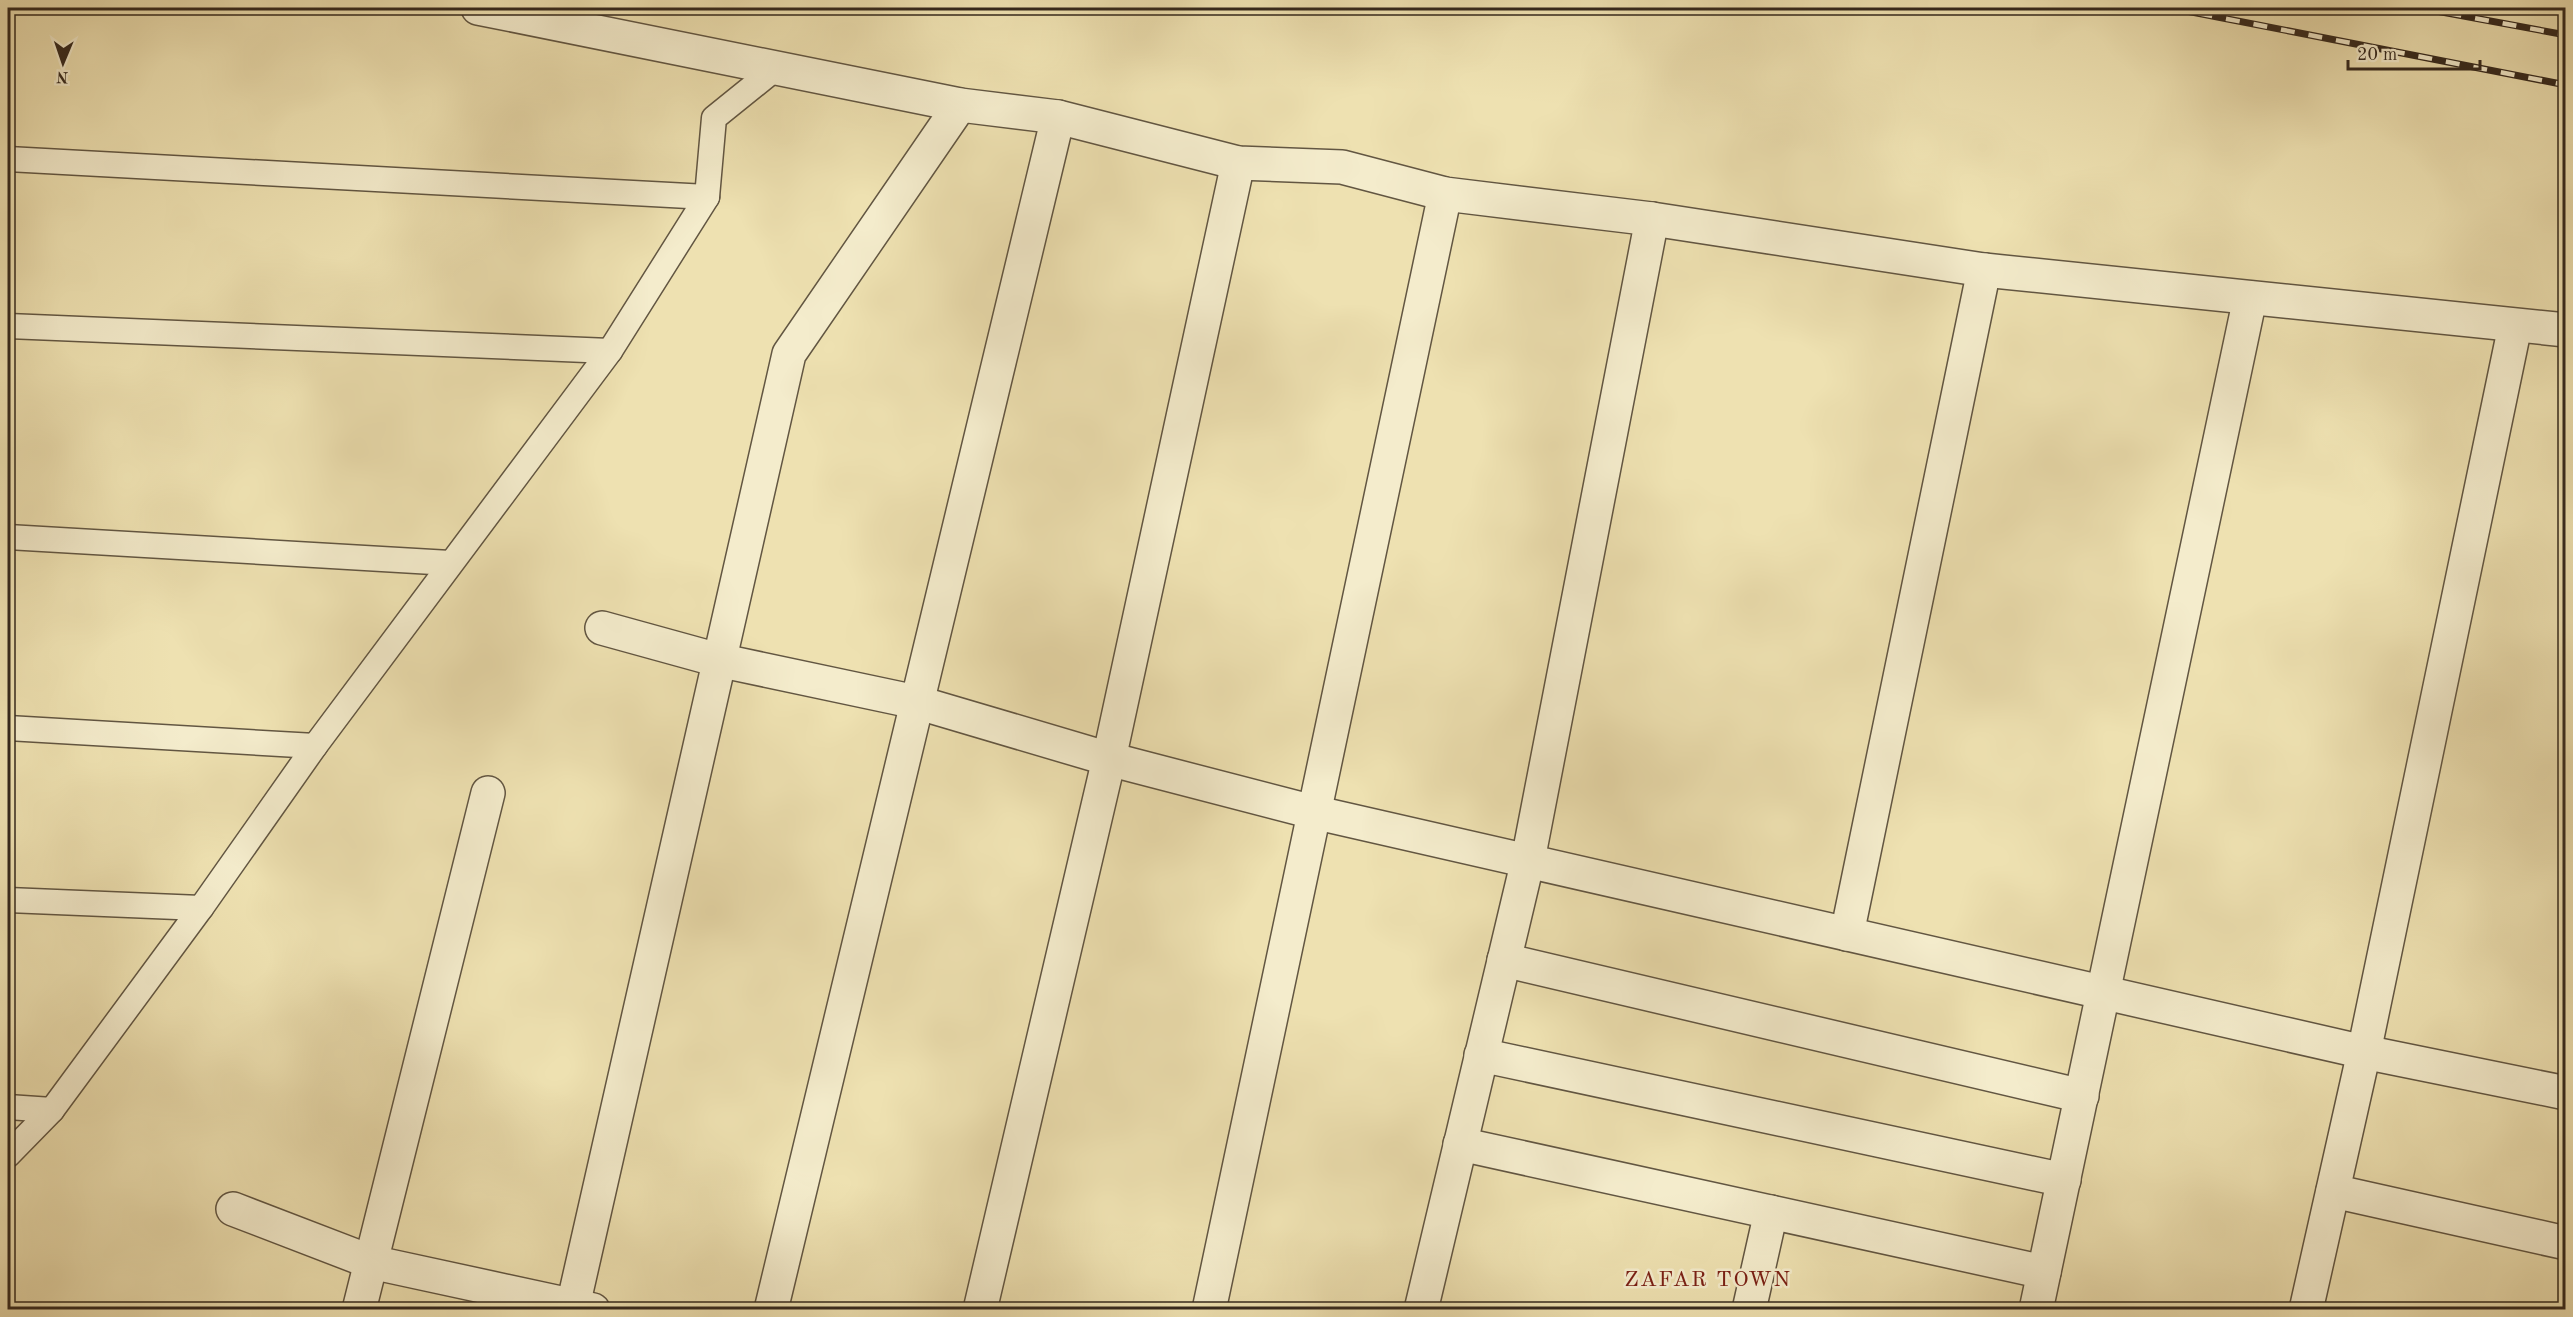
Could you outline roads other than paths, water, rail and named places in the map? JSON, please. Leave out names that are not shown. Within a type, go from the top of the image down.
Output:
[{"type":"street","points":[[478,8],[960,105],[1058,117],[1238,164],[1342,167],[1444,194],[1652,219],[1984,270],[2565,330]]},
{"type":"street","points":[[233,1209],[371,1262],[579,1308],[718,660],[789,354],[960,105]]},
{"type":"street","points":[[771,1310],[1058,117]]},
{"type":"street","points":[[980,1310],[1109,759],[1238,164]]},
{"type":"street","points":[[1209,1310],[1444,194]]},
{"type":"street","points":[[1420,1310],[1528,860],[1652,219]]},
{"type":"street","points":[[1847,933],[1984,270]]},
{"type":"street","points":[[2036,1310],[2250,298]]},
{"type":"street","points":[[2306,1310],[2364,1052],[2516,326]]},
{"type":"street","points":[[602,628],[718,660],[916,702],[1109,759],[1313,812],[2364,1052],[2565,1092]]},
{"type":"street","points":[[360,1310],[488,794]]},
{"type":"street","points":[[1504,960],[2082,1096]]},
{"type":"street","points":[[1481,1055],[2064,1180]]},
{"type":"street","points":[[1460,1144],[2044,1272]]},
{"type":"street","points":[[2333,1191],[2565,1243]]},
{"type":"street","points":[[1749,1310],[1771,1212]]},
{"type":"lane","points":[[8,1155],[52,1110],[201,908],[315,746],[610,351],[707,197],[714,118],[776,68]]},
{"type":"lane","points":[[8,159],[707,197]]},
{"type":"lane","points":[[8,326],[610,351]]},
{"type":"lane","points":[[8,537],[450,563]]},
{"type":"lane","points":[[8,728],[315,746]]},
{"type":"lane","points":[[8,900],[201,908]]},
{"type":"lane","points":[[8,1107],[52,1110]]},
{"type":"railway","points":[[2171,8],[2566,85]]},
{"type":"railway","points":[[2420,8],[2566,35]]},
{"type":"district","name":"ZAFAR TOWN","points":[[1708,1278]]}]
